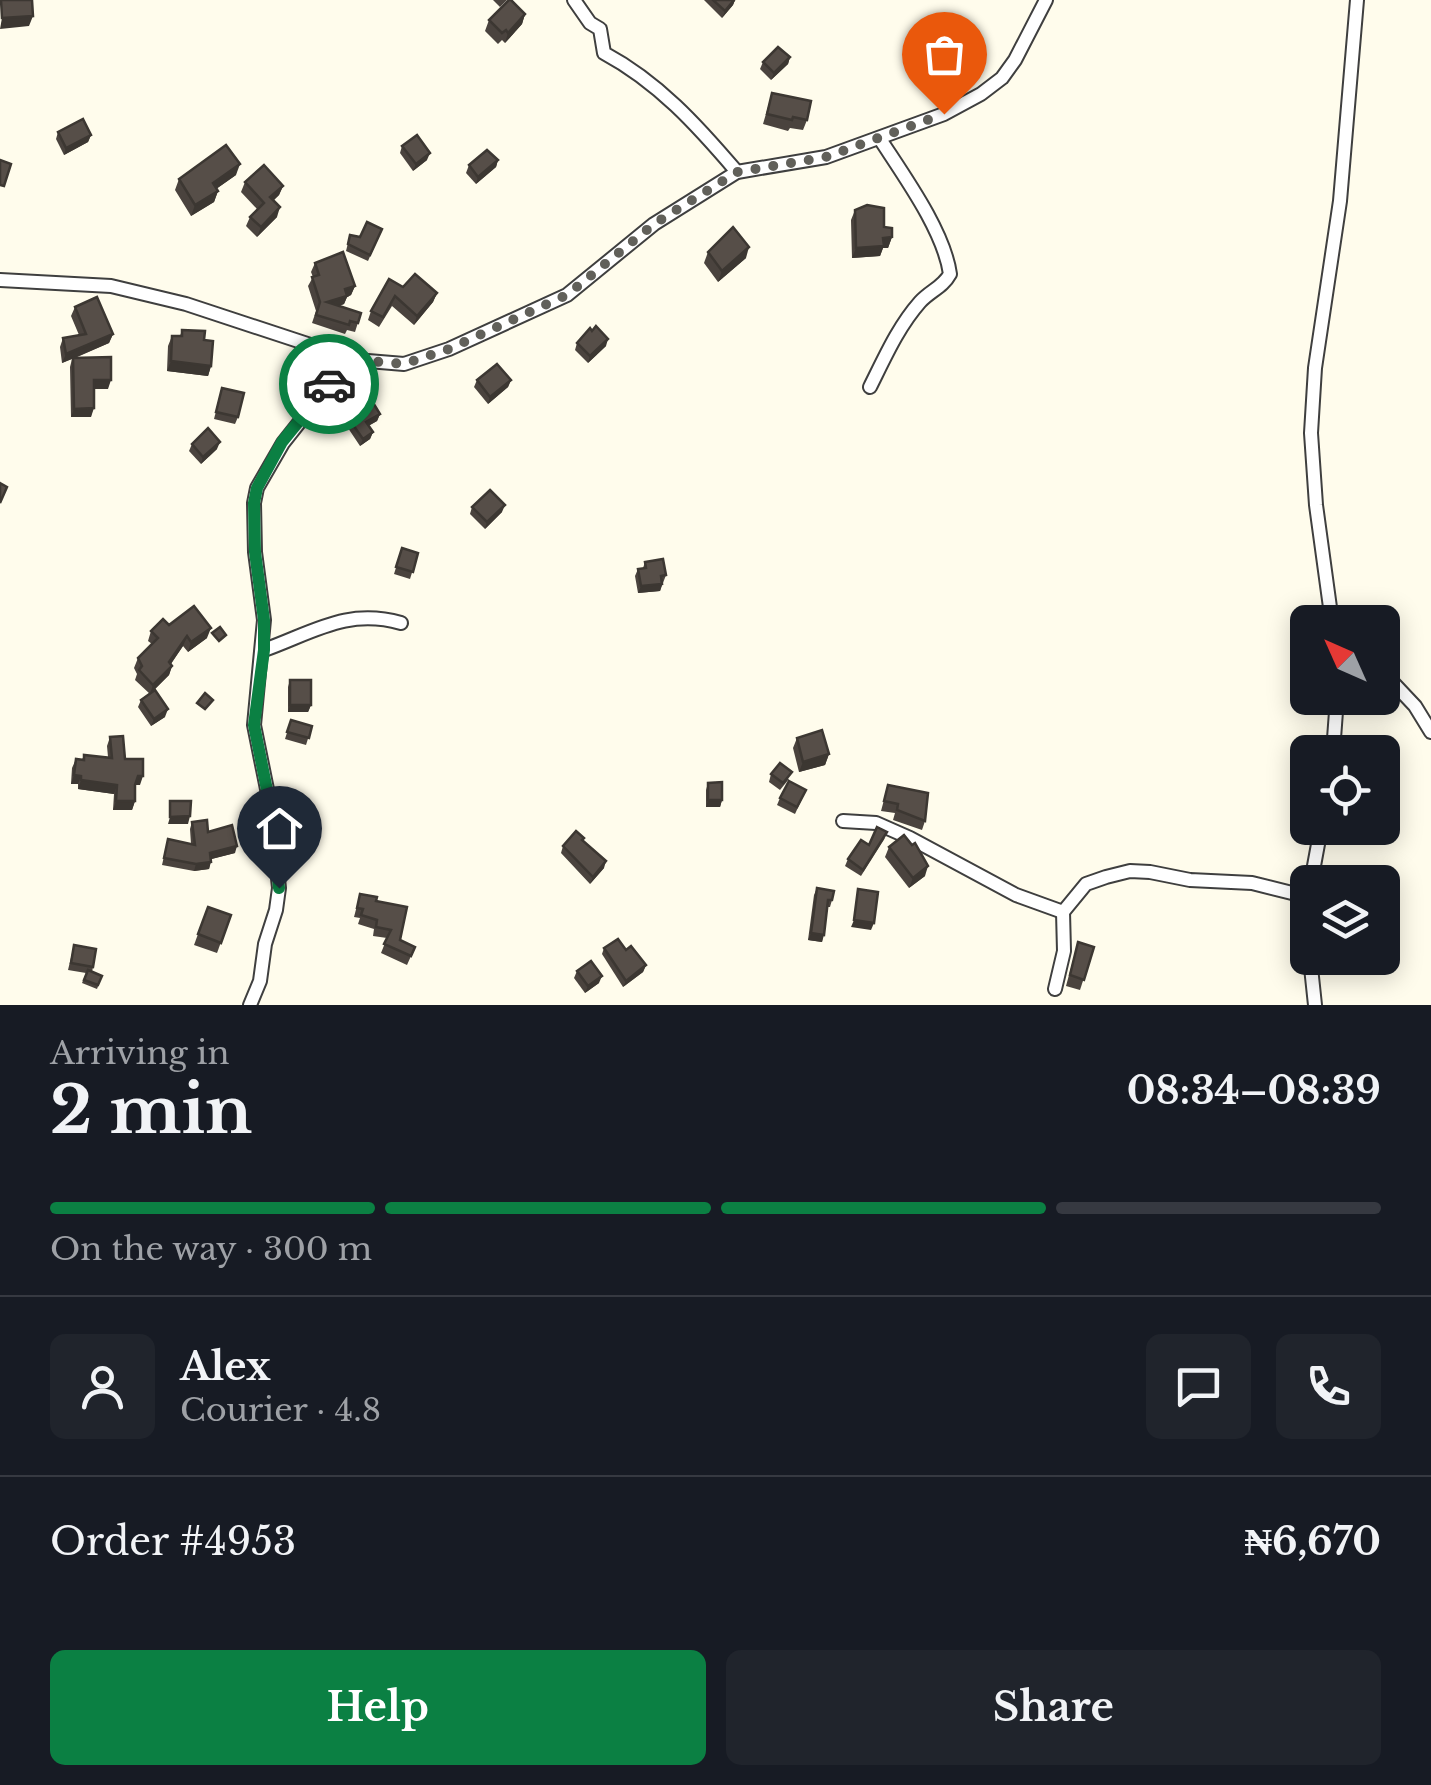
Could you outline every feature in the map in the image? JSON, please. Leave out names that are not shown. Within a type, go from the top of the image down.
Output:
[{"type":"street","points":[[574,0],[590,23],[600,29],[604,53],[636,70],[658,88],[737,172]]},
{"type":"street","points":[[0,280],[65,281],[149,294],[356,360],[404,364],[449,349],[567,295],[654,224],[737,172],[826,157],[944,114],[981,94],[1002,78],[1015,60],[1046,0]]},
{"type":"street","points":[[1330,605],[1311,433],[1315,368],[1340,201],[1357,0]]},
{"type":"street","points":[[870,387],[908,318],[924,297],[945,284],[950,274],[913,191],[880,139]]},
{"type":"street","points":[[250,1005],[260,981],[279,888],[271,810],[254,725],[264,650],[253,522],[257,488],[282,442],[333,380],[339,354]]},
{"type":"street","points":[[264,650],[356,616],[376,616],[401,623]]},
{"type":"street","points":[[1400,690],[1431,732]]},
{"type":"street","points":[[843,820],[876,823],[1016,895],[1063,912]]},
{"type":"street","points":[[1055,989],[1064,952],[1063,912],[1086,884],[1130,871],[1190,880],[1252,883],[1290,892]]},
{"type":"street","points":[[1312,975],[1315,1005]]},
{"type":"building","points":[[1,0],[32,0],[33,16],[2,18]]},
{"type":"building","points":[[509,0],[525,14],[508,33],[502,33],[489,20]]},
{"type":"building","points":[[713,0],[734,0],[725,11]]},
{"type":"building","points":[[778,47],[790,57],[774,73],[763,62]]},
{"type":"building","points":[[772,93],[811,101],[807,120],[767,114]]},
{"type":"building","points":[[83,119],[91,135],[66,148],[58,132]]},
{"type":"building","points":[[417,135],[430,153],[416,164],[402,146]]},
{"type":"building","points":[[226,145],[240,164],[213,183],[218,191],[195,205],[179,179]]},
{"type":"building","points":[[487,150],[498,160],[478,177],[469,165]]},
{"type":"building","points":[[0,160],[11,164],[4,186],[0,185]]},
{"type":"building","points":[[264,165],[283,186],[270,197],[280,207],[261,227],[250,217],[264,203],[245,182]]},
{"type":"building","points":[[867,205],[884,208],[884,227],[892,228],[892,237],[883,238],[884,246],[856,248],[855,210]]},
{"type":"building","points":[[367,222],[382,229],[370,255],[348,244],[350,235],[360,237]]},
{"type":"building","points":[[733,227],[749,247],[722,271],[708,252]]},
{"type":"building","points":[[343,252],[355,286],[345,289],[347,296],[327,302],[361,313],[358,323],[350,321],[349,325],[316,315],[320,302],[312,277],[319,275],[315,263]]},
{"type":"building","points":[[415,274],[437,293],[417,316],[395,296],[383,317],[371,311],[389,279],[403,287]]},
{"type":"building","points":[[97,297],[113,334],[66,354],[63,338],[86,334],[75,307]]},
{"type":"building","points":[[596,326],[608,339],[590,356],[577,343]]},
{"type":"building","points":[[182,330],[205,331],[204,340],[213,341],[211,366],[171,361],[172,336],[182,336]]},
{"type":"building","points":[[111,357],[111,380],[94,380],[94,408],[74,409],[73,358]]},
{"type":"building","points":[[497,364],[511,380],[490,397],[477,380]]},
{"type":"building","points":[[222,388],[244,393],[238,417],[216,412]]},
{"type":"building","points":[[372,401],[380,414],[366,422],[373,432],[363,439],[344,412]]},
{"type":"building","points":[[208,428],[220,442],[203,457],[192,444]]},
{"type":"building","points":[[0,483],[7,487],[0,503]]},
{"type":"building","points":[[490,490],[505,505],[487,522],[472,507]]},
{"type":"building","points":[[402,548],[418,553],[413,572],[396,567]]},
{"type":"building","points":[[663,559],[666,575],[661,576],[662,584],[641,586],[638,569],[646,568],[645,562]]},
{"type":"building","points":[[194,606],[211,628],[191,642],[187,636],[169,662],[172,666],[153,685],[139,670],[142,666],[138,658],[158,638],[151,631],[163,619],[169,625]]},
{"type":"building","points":[[220,627],[226,635],[219,641],[212,633]]},
{"type":"building","points":[[290,680],[311,680],[311,705],[290,705]]},
{"type":"building","points":[[155,690],[168,709],[154,719],[141,700]]},
{"type":"building","points":[[205,693],[213,700],[205,709],[197,703]]},
{"type":"building","points":[[291,720],[312,726],[309,738],[287,732]]},
{"type":"building","points":[[822,730],[829,754],[803,762],[797,738]]},
{"type":"building","points":[[123,736],[125,759],[143,759],[143,776],[138,776],[135,785],[135,801],[116,801],[117,785],[81,780],[81,776],[74,775],[76,759],[84,760],[84,755],[112,758],[110,737]]},
{"type":"building","points":[[780,763],[792,772],[783,783],[771,774]]},
{"type":"building","points":[[789,781],[806,790],[797,807],[780,798]]},
{"type":"building","points":[[722,782],[722,800],[708,800],[708,783]]},
{"type":"building","points":[[888,785],[928,793],[925,821],[897,810],[898,804],[884,801]]},
{"type":"building","points":[[170,801],[191,801],[190,816],[170,817]]},
{"type":"building","points":[[207,820],[208,832],[232,825],[237,846],[210,853],[211,862],[196,864],[164,858],[168,839],[195,845],[192,822]]},
{"type":"building","points":[[877,827],[887,832],[863,870],[848,859],[861,840],[869,845]]},
{"type":"building","points":[[576,831],[606,861],[593,877],[563,846]]},
{"type":"building","points":[[904,835],[912,845],[915,843],[928,866],[913,878],[889,847]]},
{"type":"building","points":[[817,888],[834,891],[832,900],[828,900],[824,935],[811,933]]},
{"type":"building","points":[[858,889],[878,892],[874,923],[854,920]]},
{"type":"building","points":[[360,894],[407,907],[400,940],[415,947],[411,956],[384,944],[391,930],[376,927],[377,920],[361,915],[363,909],[357,908]]},
{"type":"building","points":[[208,907],[231,915],[221,943],[198,934]]},
{"type":"building","points":[[618,939],[626,950],[631,946],[646,965],[626,981],[604,948]]},
{"type":"building","points":[[1078,942],[1094,947],[1084,980],[1070,975]]},
{"type":"building","points":[[74,945],[96,949],[93,967],[71,963]]},
{"type":"building","points":[[591,961],[602,976],[588,986],[577,971]]},
{"type":"building","points":[[88,970],[102,976],[98,985],[84,980]]},
{"type":"way so far","points":[[329,384],[339,354],[356,360],[404,364],[449,349],[567,295],[654,224],[737,172],[826,157],[944,114]]},
{"type":"route","points":[[279,888],[271,810],[254,725],[264,620],[255,552],[254,503],[257,488],[282,442],[329,384]]}]
